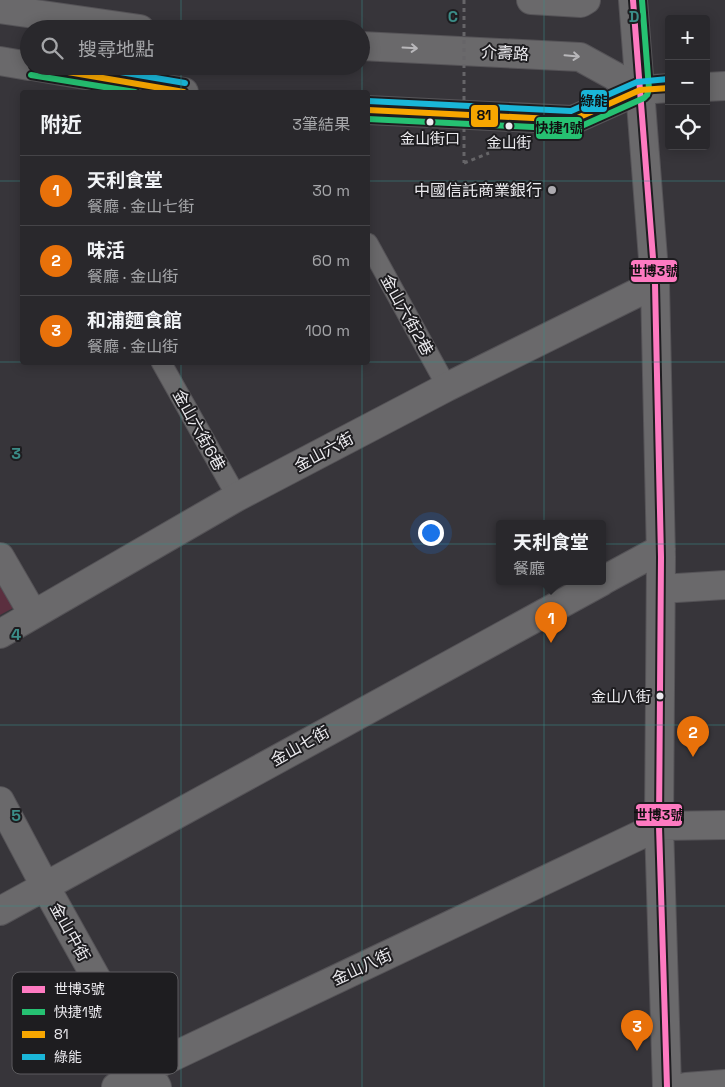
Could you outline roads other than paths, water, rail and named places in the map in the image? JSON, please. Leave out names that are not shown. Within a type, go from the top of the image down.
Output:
[{"type":"street","points":[[531,0],[581,3],[586,0]]},
{"type":"street","points":[[633,0],[655,284],[661,549],[659,826],[667,1087]]},
{"type":"street","points":[[0,10],[74,20]]},
{"type":"street","name":"介壽路","points":[[370,46],[580,56],[640,90]]},
{"type":"street","points":[[0,61],[20,64]]},
{"type":"street","points":[[83,75],[172,90]]},
{"type":"street","points":[[710,87],[725,86]]},
{"type":"street","points":[[370,110],[573,120],[640,90],[665,88]]},
{"type":"street","name":"金山六街","points":[[0,634],[238,498],[447,387],[655,284]]},
{"type":"street","name":"金山七街","points":[[606,579],[661,549]]},
{"type":"street","points":[[0,557],[34,614]]},
{"type":"street","name":"金山七街","points":[[0,911],[595,585]]},
{"type":"street","points":[[661,589],[725,585]]},
{"type":"street","name":"金山中街","points":[[0,801],[93,972]]},
{"type":"street","name":"金山八街","points":[[178,1065],[659,826],[725,825]]},
{"type":"street","name":"金山八街","points":[[116,1087],[152,1078]]},
{"type":"street","points":[[686,1087],[725,1084]]},
{"type":"lane","name":"金山六街2巷","points":[[370,247],[447,387]]},
{"type":"lane","name":"金山六街6巷","points":[[163,365],[238,498]]},
{"type":"place","name":"金山街口","points":[[430,122]]},
{"type":"place","name":"金山街","points":[[509,126]]},
{"type":"place","name":"中國信託商業銀行","points":[[552,190]]},
{"type":"place","name":"天利食堂","points":[[551,643]]},
{"type":"place","name":"金山八街","points":[[660,696]]},
{"type":"place","name":"味活","points":[[693,757]]},
{"type":"place","name":"和浦麵食館","points":[[637,1051]]}]
